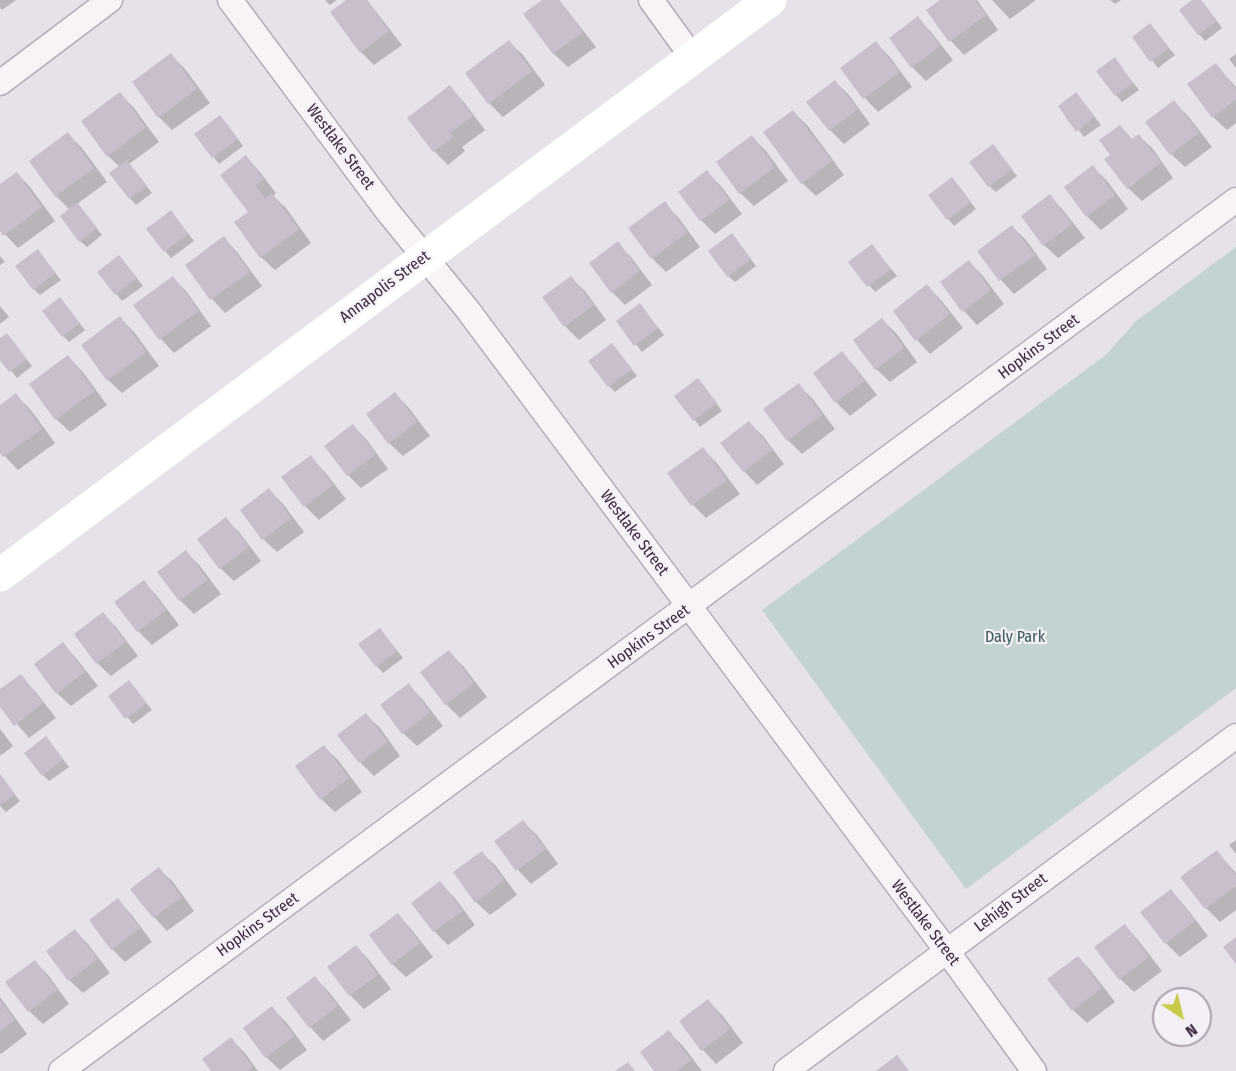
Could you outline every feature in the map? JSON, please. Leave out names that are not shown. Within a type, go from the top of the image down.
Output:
[{"type":"street","points":[[0,83],[110,0]]},
{"type":"street","name":"Westlake Street","points":[[230,0],[388,212],[467,309],[1034,1071]]},
{"type":"street","points":[[651,0],[693,58]]},
{"type":"street","name":"Annapolis Street","points":[[0,575],[770,0]]},
{"type":"street","name":"Hopkins Street","points":[[61,1071],[690,607],[1236,200]]},
{"type":"street","name":"Lehigh Street","points":[[786,1071],[1236,736]]},
{"type":"green space","name":"Daly Park","points":[[1236,247],[1236,688],[966,889],[762,610],[1107,354],[1135,322]]},
{"type":"building","points":[[346,0],[367,0],[389,31],[360,53],[330,12]]},
{"type":"building","points":[[542,0],[559,0],[583,32],[553,54],[523,14]]},
{"type":"building","points":[[940,0],[975,0],[986,15],[949,42],[926,10]]},
{"type":"building","points":[[1192,0],[1201,0],[1217,21],[1198,35],[1179,10]]},
{"type":"building","points":[[918,16],[940,46],[911,68],[889,38]]},
{"type":"building","points":[[1150,23],[1169,48],[1150,62],[1132,37]]},
{"type":"building","points":[[509,40],[532,71],[488,104],[465,73]]},
{"type":"building","points":[[876,41],[900,72],[863,99],[840,68]]},
{"type":"building","points":[[171,53],[197,89],[158,118],[132,82]]},
{"type":"building","points":[[1115,57],[1133,83],[1115,96],[1096,71]]},
{"type":"building","points":[[1216,63],[1236,89],[1236,99],[1212,118],[1187,84]]},
{"type":"building","points":[[835,80],[858,109],[829,131],[806,102]]},
{"type":"building","points":[[450,85],[473,116],[450,133],[453,137],[433,152],[407,118]]},
{"type":"building","points":[[120,92],[146,127],[107,157],[81,121]]},
{"type":"building","points":[[1076,92],[1095,117],[1076,132],[1058,106]]},
{"type":"building","points":[[1174,100],[1199,133],[1170,155],[1145,122]]},
{"type":"building","points":[[793,110],[832,161],[801,184],[763,132]]},
{"type":"building","points":[[220,115],[238,139],[212,158],[194,134]]},
{"type":"building","points":[[1120,125],[1131,139],[1139,134],[1161,163],[1127,189],[1104,159],[1110,155],[1099,140]]},
{"type":"building","points":[[68,132],[94,168],[55,197],[29,161]]},
{"type":"building","points":[[752,135],[775,167],[739,194],[716,162]]},
{"type":"building","points":[[993,144],[1012,169],[988,187],[969,162]]},
{"type":"building","points":[[246,155],[264,179],[255,185],[265,198],[272,193],[299,229],[260,258],[234,222],[248,212],[220,175]]},
{"type":"building","points":[[127,160],[147,186],[129,199],[109,173]]},
{"type":"building","points":[[1093,165],[1115,195],[1086,217],[1064,187]]},
{"type":"building","points":[[707,170],[729,200],[700,221],[678,192]]},
{"type":"building","points":[[17,172],[42,207],[3,236],[0,231],[0,184]]},
{"type":"building","points":[[952,177],[971,202],[947,220],[928,195]]},
{"type":"building","points":[[1050,194],[1072,224],[1043,246],[1021,216]]},
{"type":"building","points":[[665,201],[687,233],[651,259],[628,228]]},
{"type":"building","points":[[77,202],[97,228],[79,242],[60,216]]},
{"type":"building","points":[[171,210],[188,234],[164,252],[146,229]]},
{"type":"building","points":[[1012,225],[1035,255],[999,281],[977,251]]},
{"type":"building","points":[[732,233],[751,259],[727,277],[708,251]]},
{"type":"building","points":[[224,236],[250,272],[210,300],[185,265]]},
{"type":"building","points":[[618,241],[640,271],[611,293],[589,263]]},
{"type":"building","points":[[872,244],[891,269],[867,287],[848,262]]},
{"type":"building","points":[[38,249],[55,273],[33,290],[15,266]]},
{"type":"building","points":[[119,255],[137,278],[115,295],[97,272]]},
{"type":"building","points":[[969,260],[991,290],[962,312],[940,282]]},
{"type":"building","points":[[173,276],[199,311],[159,340],[133,305]]},
{"type":"building","points":[[571,276],[594,305],[564,327],[542,297]]},
{"type":"building","points":[[927,284],[950,314],[915,341],[893,311]]},
{"type":"building","points":[[60,297],[80,323],[62,337],[42,311]]},
{"type":"building","points":[[640,303],[658,328],[634,346],[616,321]]},
{"type":"building","points":[[120,316],[146,352],[107,381],[81,345]]},
{"type":"building","points":[[882,318],[904,348],[875,370],[853,340]]},
{"type":"building","points":[[7,333],[27,359],[9,372],[0,360],[0,338]]},
{"type":"building","points":[[612,343],[632,369],[608,387],[588,361]]},
{"type":"building","points":[[842,351],[865,381],[835,403],[813,373]]},
{"type":"building","points":[[68,355],[95,391],[55,420],[29,384]]},
{"type":"building","points":[[698,378],[717,403],[693,421],[674,396]]},
{"type":"building","points":[[799,383],[822,415],[787,441],[763,409]]},
{"type":"building","points":[[395,392],[417,422],[388,444],[366,414]]},
{"type":"building","points":[[16,393],[42,429],[3,457],[0,453],[0,405]]},
{"type":"building","points":[[749,421],[772,450],[743,472],[720,443]]},
{"type":"building","points":[[353,424],[376,454],[347,476],[324,446]]},
{"type":"building","points":[[703,447],[727,480],[691,506],[667,473]]},
{"type":"building","points":[[311,455],[333,485],[304,507],[281,477]]},
{"type":"building","points":[[269,488],[291,518],[262,540],[240,510]]},
{"type":"building","points":[[226,517],[249,547],[219,569],[197,539]]},
{"type":"building","points":[[186,550],[208,580],[179,601],[157,572]]},
{"type":"building","points":[[144,580],[166,610],[137,632],[114,602]]},
{"type":"building","points":[[103,612],[126,642],[96,664],[74,634]]},
{"type":"building","points":[[380,628],[397,651],[376,667],[358,644]]},
{"type":"building","points":[[63,642],[85,672],[56,694],[34,664]]},
{"type":"building","points":[[449,650],[474,683],[445,705],[420,672]]},
{"type":"building","points":[[21,674],[43,703],[14,726],[0,707],[0,689]]},
{"type":"building","points":[[129,680],[147,703],[125,719],[108,696]]},
{"type":"building","points":[[409,683],[430,712],[402,734],[380,705]]},
{"type":"building","points":[[366,713],[388,742],[359,763],[337,735]]},
{"type":"building","points":[[46,736],[63,759],[42,776],[24,753]]},
{"type":"building","points":[[324,745],[349,778],[320,800],[295,766]]},
{"type":"building","points":[[0,774],[15,794],[0,805]]},
{"type":"building","points":[[523,820],[546,849],[516,871],[494,841]]},
{"type":"building","points":[[1217,850],[1236,875],[1236,886],[1205,909],[1180,877]]},
{"type":"building","points":[[482,851],[504,880],[475,903],[453,872]]},
{"type":"building","points":[[159,867],[182,897],[153,918],[130,889]]},
{"type":"building","points":[[440,881],[463,911],[433,932],[411,903]]},
{"type":"building","points":[[1171,889],[1195,921],[1165,944],[1140,912]]},
{"type":"building","points":[[118,898],[140,928],[111,950],[89,920]]},
{"type":"building","points":[[398,913],[420,943],[391,965],[369,935]]},
{"type":"building","points":[[1125,924],[1149,957],[1119,980],[1094,947]]},
{"type":"building","points":[[75,929],[98,959],[68,981],[46,951]]},
{"type":"building","points":[[1236,937],[1236,964],[1223,947]]},
{"type":"building","points":[[356,945],[378,975],[349,996],[327,967]]},
{"type":"building","points":[[1078,956],[1102,988],[1072,1011],[1047,979]]},
{"type":"building","points":[[35,960],[57,990],[28,1012],[5,982]]},
{"type":"building","points":[[315,976],[338,1006],[309,1028],[286,998]]},
{"type":"building","points":[[708,999],[730,1029],[701,1051],[679,1021]]},
{"type":"building","points":[[0,1000],[15,1020],[0,1031]]},
{"type":"building","points":[[272,1006],[294,1036],[265,1058],[243,1028]]},
{"type":"building","points":[[669,1030],[691,1060],[677,1071],[654,1071],[640,1052]]},
{"type":"building","points":[[231,1037],[253,1067],[248,1071],[211,1071],[202,1059]]},
{"type":"building","points":[[897,1055],[909,1071],[876,1071]]},
{"type":"building","points":[[628,1062],[635,1071],[615,1071]]}]
